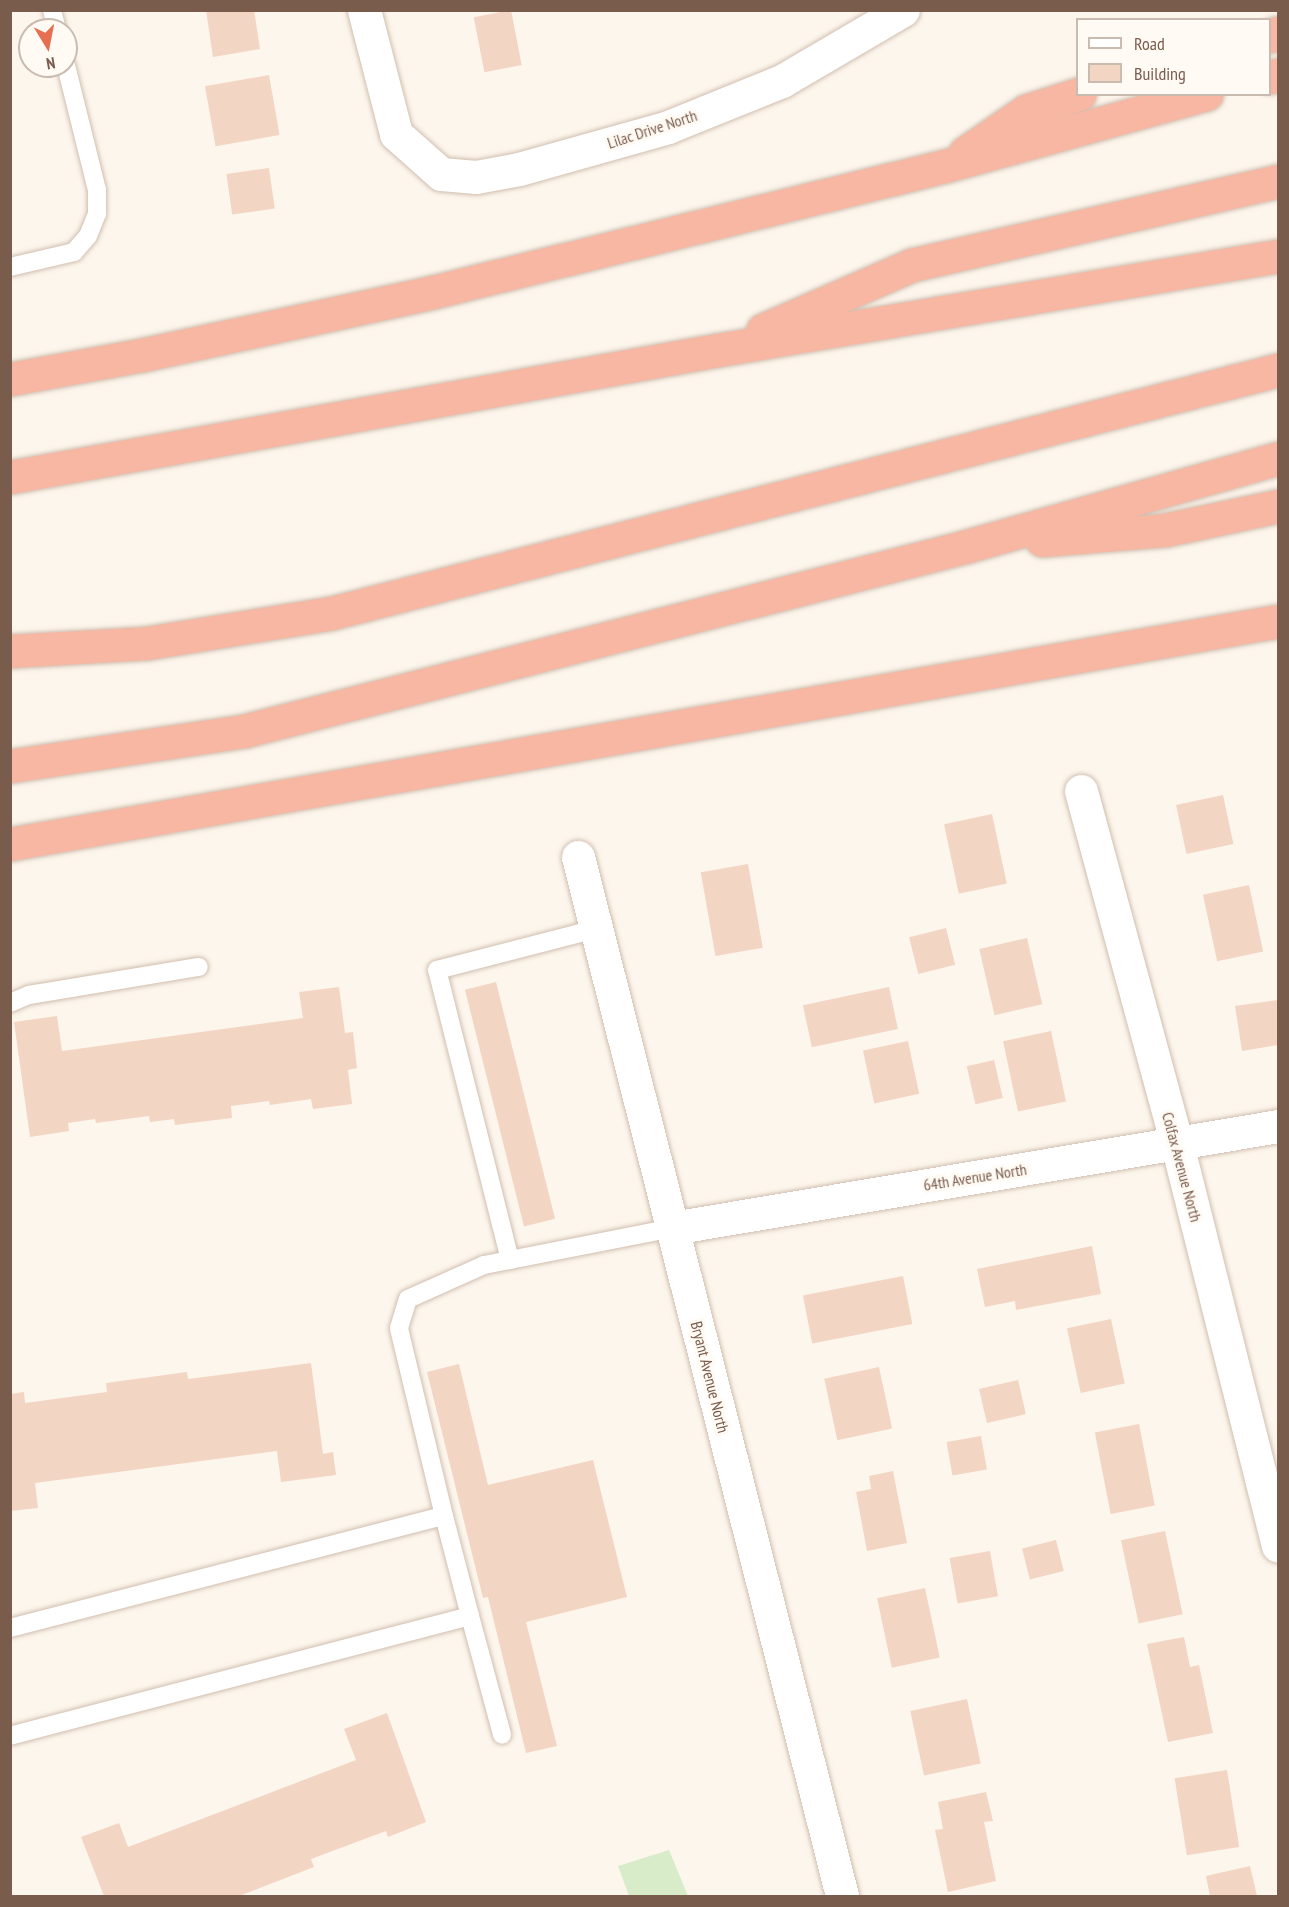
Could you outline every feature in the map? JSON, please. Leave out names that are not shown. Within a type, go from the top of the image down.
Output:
[{"type":"highway","points":[[945,166],[1026,111],[1076,95]]},
{"type":"highway","points":[[10,379],[341,313],[945,166],[1199,96]]},
{"type":"highway","points":[[718,350],[912,265],[1278,181]]},
{"type":"highway","points":[[1158,276],[1278,247]]},
{"type":"highway","points":[[10,477],[718,350],[1278,256]]},
{"type":"highway","points":[[10,651],[147,643],[332,613],[1278,370]]},
{"type":"highway","points":[[10,766],[244,731],[968,546],[1278,458]]},
{"type":"highway","points":[[968,546],[1165,530],[1278,506]]},
{"type":"highway","points":[[991,672],[1278,609]]},
{"type":"highway","points":[[10,844],[1278,621]]},
{"type":"street","name":"Lilac Drive North","points":[[364,10],[396,134],[441,174],[476,177],[519,169],[668,127],[782,81],[894,13]]},
{"type":"street","name":"Colfax Avenue North","points":[[1081,791],[1177,1143],[1278,1545]]},
{"type":"street","name":"Bryant Avenue North","points":[[578,857],[842,1896]]},
{"type":"street","name":"64th Avenue North","points":[[672,1228],[1278,1126]]},
{"type":"lane","points":[[10,267],[74,252],[88,236],[97,214],[97,190],[69,78]]},
{"type":"lane","points":[[510,1260],[437,970],[596,929]]},
{"type":"lane","points":[[10,1003],[29,995],[199,967]]},
{"type":"lane","points":[[502,1735],[444,1516],[399,1329],[408,1299],[484,1265],[672,1228]]},
{"type":"lane","points":[[10,1628],[444,1516]]},
{"type":"lane","points":[[10,1736],[470,1616]]},
{"type":"green space","points":[[669,1850],[688,1896],[629,1896],[618,1866]]},
{"type":"building","points":[[206,10],[254,10],[260,49],[213,57]]},
{"type":"building","points":[[511,10],[522,65],[484,72],[474,17]]},
{"type":"building","points":[[269,75],[280,135],[216,146],[205,86]]},
{"type":"building","points":[[269,168],[275,209],[232,215],[226,174]]},
{"type":"building","points":[[1223,795],[1233,844],[1186,854],[1176,805]]},
{"type":"building","points":[[992,814],[1007,883],[959,894],[944,824]]},
{"type":"building","points":[[748,864],[763,948],[715,956],[701,872]]},
{"type":"building","points":[[1249,885],[1263,952],[1217,961],[1203,895]]},
{"type":"building","points":[[946,928],[955,965],[918,974],[909,937]]},
{"type":"building","points":[[1027,938],[1042,1004],[995,1015],[979,949]]},
{"type":"building","points":[[496,982],[555,1219],[524,1226],[465,990]]},
{"type":"building","points":[[339,987],[345,1033],[353,1032],[357,1068],[348,1070],[352,1104],[313,1109],[311,1099],[270,1105],[269,1101],[231,1106],[232,1118],[175,1125],[174,1119],[150,1122],[149,1116],[96,1123],[95,1119],[68,1123],[69,1131],[30,1137],[14,1022],[57,1016],[62,1051],[303,1018],[299,992]]},
{"type":"building","points":[[889,987],[898,1029],[812,1047],[803,1005]]},
{"type":"building","points":[[1278,1000],[1278,1045],[1242,1051],[1235,1006]]},
{"type":"building","points":[[1051,1031],[1066,1101],[1018,1112],[1003,1041]]},
{"type":"building","points":[[908,1041],[919,1094],[874,1103],[863,1051]]},
{"type":"building","points":[[994,1060],[1003,1098],[975,1104],[967,1066]]},
{"type":"building","points":[[1092,1246],[1101,1294],[1016,1310],[1015,1301],[985,1307],[977,1269]]},
{"type":"building","points":[[903,1276],[912,1324],[812,1344],[803,1295]]},
{"type":"building","points":[[1111,1319],[1125,1384],[1081,1393],[1067,1328]]},
{"type":"building","points":[[311,1363],[323,1454],[333,1452],[336,1475],[281,1482],[277,1451],[35,1483],[38,1508],[10,1511],[10,1394],[24,1392],[25,1403],[107,1392],[106,1383],[187,1372],[188,1379]]},
{"type":"building","points":[[459,1364],[488,1485],[593,1460],[627,1597],[526,1622],[557,1746],[526,1753],[488,1597],[483,1598],[427,1372]]},
{"type":"building","points":[[879,1367],[892,1429],[837,1440],[824,1379]]},
{"type":"building","points":[[1018,1380],[1026,1414],[987,1423],[979,1389]]},
{"type":"building","points":[[1139,1424],[1155,1505],[1111,1514],[1095,1433]]},
{"type":"building","points":[[981,1436],[987,1469],[952,1476],[947,1442]]},
{"type":"building","points":[[893,1471],[907,1543],[867,1551],[856,1492],[871,1489],[869,1476]]},
{"type":"building","points":[[1165,1531],[1183,1614],[1139,1623],[1121,1540]]},
{"type":"building","points":[[1056,1540],[1064,1571],[1030,1580],[1022,1548]]},
{"type":"building","points":[[990,1551],[998,1596],[958,1603],[950,1558]]},
{"type":"building","points":[[925,1588],[940,1657],[892,1668],[877,1598]]},
{"type":"building","points":[[1184,1637],[1190,1667],[1199,1665],[1213,1733],[1168,1742],[1147,1644]]},
{"type":"building","points":[[967,1699],[981,1764],[924,1776],[910,1711]]},
{"type":"building","points":[[387,1713],[426,1822],[388,1837],[386,1831],[311,1859],[314,1867],[239,1896],[104,1896],[81,1837],[119,1823],[128,1847],[356,1760],[344,1729]]},
{"type":"building","points":[[1227,1770],[1239,1847],[1187,1855],[1175,1778]]},
{"type":"building","points":[[986,1792],[993,1821],[984,1822],[996,1881],[948,1892],[935,1830],[943,1829],[938,1802]]},
{"type":"building","points":[[1250,1866],[1257,1896],[1210,1896],[1206,1876]]}]
